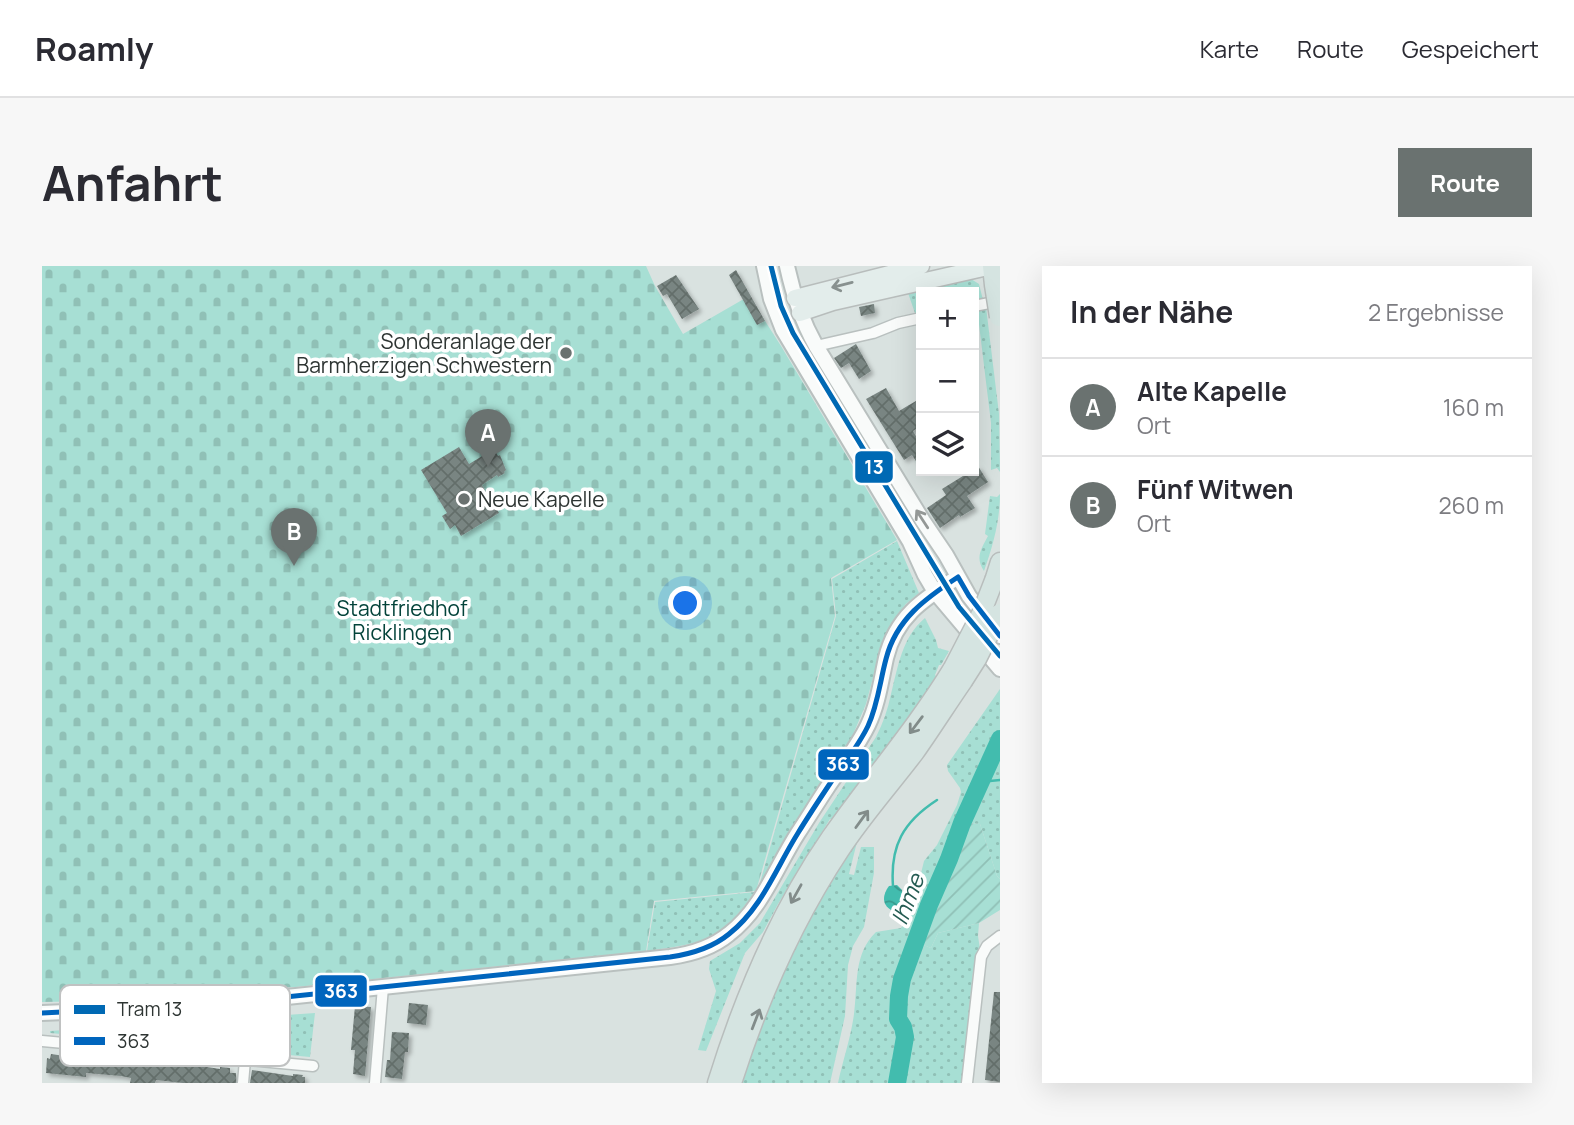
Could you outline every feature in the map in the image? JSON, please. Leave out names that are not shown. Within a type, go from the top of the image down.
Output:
[{"type":"highway","points":[[992,266],[998,307]]},
{"type":"highway","points":[[732,1083],[783,953],[812,894],[866,813],[914,752],[958,674],[998,570]]},
{"type":"highway","points":[[716,1083],[758,967],[798,888],[831,838],[915,726],[987,642],[1000,613]]},
{"type":"main road","points":[[797,305],[921,266]]},
{"type":"main road","points":[[797,305],[833,302],[992,266]]},
{"type":"street","points":[[764,266],[777,316],[792,348],[910,542],[925,575],[935,592],[1000,668]]},
{"type":"street","points":[[787,266],[797,305],[816,346],[969,596],[1000,636]]},
{"type":"street","points":[[777,316],[781,306],[797,305]]},
{"type":"street","points":[[979,306],[998,307]]},
{"type":"street","points":[[816,346],[873,333],[916,319]]},
{"type":"street","points":[[290,997],[687,954],[703,950],[720,941],[744,920],[758,902],[793,841],[863,733],[875,705],[890,645],[897,629],[908,613],[958,577]]},
{"type":"street","points":[[967,1083],[981,957],[987,946],[1000,936]]},
{"type":"street","points":[[375,1083],[383,987]]},
{"type":"street","points":[[42,1013],[60,1012]]},
{"type":"street","points":[[42,1041],[60,1043]]},
{"type":"street","points":[[290,1064],[313,1066]]},
{"type":"green space","name":"Stadtfriedhof Ricklingen","points":[[42,266],[646,266],[683,334],[749,296],[897,540],[831,578],[835,616],[756,891],[654,901],[646,951],[296,987],[60,985],[60,1002],[42,1002]]},
{"type":"green space","points":[[971,279],[979,284],[983,300],[979,301],[979,287],[935,287]]},
{"type":"green space","points":[[916,291],[916,316],[908,293]]},
{"type":"green space","points":[[986,307],[999,414],[1000,472],[997,468],[991,470],[991,423],[979,308]]},
{"type":"green space","points":[[1000,494],[995,533],[984,571],[979,558],[988,536],[985,534],[990,496],[997,497]]},
{"type":"green space","points":[[897,541],[919,593],[898,614],[883,640],[866,704],[849,744],[809,801],[759,886],[836,616],[832,579]]},
{"type":"green space","points":[[925,618],[938,648],[949,651],[939,665],[935,675],[937,677],[929,692],[835,819],[830,819],[763,932],[745,953],[706,1051],[698,1050],[716,991],[709,969],[710,961],[740,943],[760,923],[819,823],[876,737],[887,711],[906,643]]},
{"type":"green space","points":[[1000,689],[1000,734],[960,821],[914,941],[931,948],[938,933],[979,923],[980,949],[973,971],[962,1083],[838,1083],[853,1023],[858,970],[863,950],[876,932],[901,928],[911,914],[924,861],[937,845],[961,792],[947,765]]},
{"type":"green space","points":[[1000,745],[1000,879],[980,824],[966,823]]},
{"type":"green space","points":[[966,823],[980,824],[1000,879],[1000,910],[979,923],[938,933],[931,948],[918,943]]},
{"type":"green space","points":[[858,838],[849,874],[854,875],[861,847],[874,847],[874,873],[864,927],[853,946],[848,965],[845,1016],[830,1083],[740,1083],[765,1013],[795,945],[823,893]]},
{"type":"green space","points":[[755,892],[732,921],[710,937],[647,951],[655,902]]},
{"type":"green space","points":[[315,1013],[310,1057],[290,1055],[290,1015]]},
{"type":"water","points":[[897,885],[902,890],[902,905],[891,910],[884,902],[884,896],[889,886]]},
{"type":"building","points":[[736,270],[765,321],[757,325],[729,275]]},
{"type":"building","points":[[676,275],[699,309],[682,319],[667,294],[663,296],[657,286]]},
{"type":"building","points":[[874,304],[875,313],[861,316],[859,307]]},
{"type":"building","points":[[856,344],[871,371],[859,379],[849,363],[841,368],[834,358]]},
{"type":"building","points":[[886,388],[899,411],[916,401],[916,429],[913,431],[916,436],[916,461],[912,455],[904,460],[866,399]]},
{"type":"building","name":"Neue Kapelle","points":[[459,447],[469,464],[484,455],[483,453],[494,449],[498,456],[500,455],[506,470],[482,485],[499,513],[461,536],[455,525],[450,529],[442,516],[447,513],[421,470]]},
{"type":"building","points":[[979,468],[988,482],[967,496],[975,508],[940,528],[927,508],[946,495],[942,489],[963,476],[979,476]]},
{"type":"building","points":[[994,992],[1000,992],[1000,1082],[985,1080]]},
{"type":"building","points":[[409,1003],[428,1005],[426,1025],[407,1023]]},
{"type":"building","points":[[355,1006],[371,1007],[365,1076],[353,1074],[355,1050],[351,1050]]},
{"type":"building","points":[[392,1032],[409,1033],[402,1079],[385,1077],[387,1060],[390,1060]]},
{"type":"building","points":[[51,1054],[60,1055],[60,1066],[230,1068],[230,1073],[236,1073],[236,1083],[156,1080],[155,1083],[130,1083],[131,1078],[121,1076],[86,1073],[86,1077],[46,1073],[47,1058],[50,1059]]},
{"type":"building","points":[[252,1070],[303,1075],[305,1083],[250,1083]]},
{"type":"waterway","name":"Ihme","points":[[897,1083],[905,1037],[898,1019],[902,979],[962,823],[1000,739]]},
{"type":"waterway","points":[[980,782],[1000,780]]},
{"type":"waterway","points":[[893,886],[894,859],[901,836],[915,817],[937,800]]},
{"type":"tram line","name":"13","points":[[771,266],[781,306],[793,333],[959,607],[1000,656]]},
{"type":"tram line","points":[[835,396],[855,440]]},
{"type":"transit line","name":"363","points":[[290,997],[670,957],[701,950],[716,943],[741,924],[760,900],[806,820],[860,740],[874,709],[891,645],[897,632],[914,611],[958,577],[1000,636]]},
{"type":"transit line","name":"363","points":[[42,1013],[60,1012]]},
{"type":"place","name":"Sonderanlage der Barmherzigen Schwestern","points":[[566,353]]},
{"type":"place","name":"Alte Kapelle","points":[[488,467]]},
{"type":"place","name":"Neue Kapelle","points":[[464,499]]},
{"type":"place","name":"Fünf Witwen","points":[[294,566]]}]
